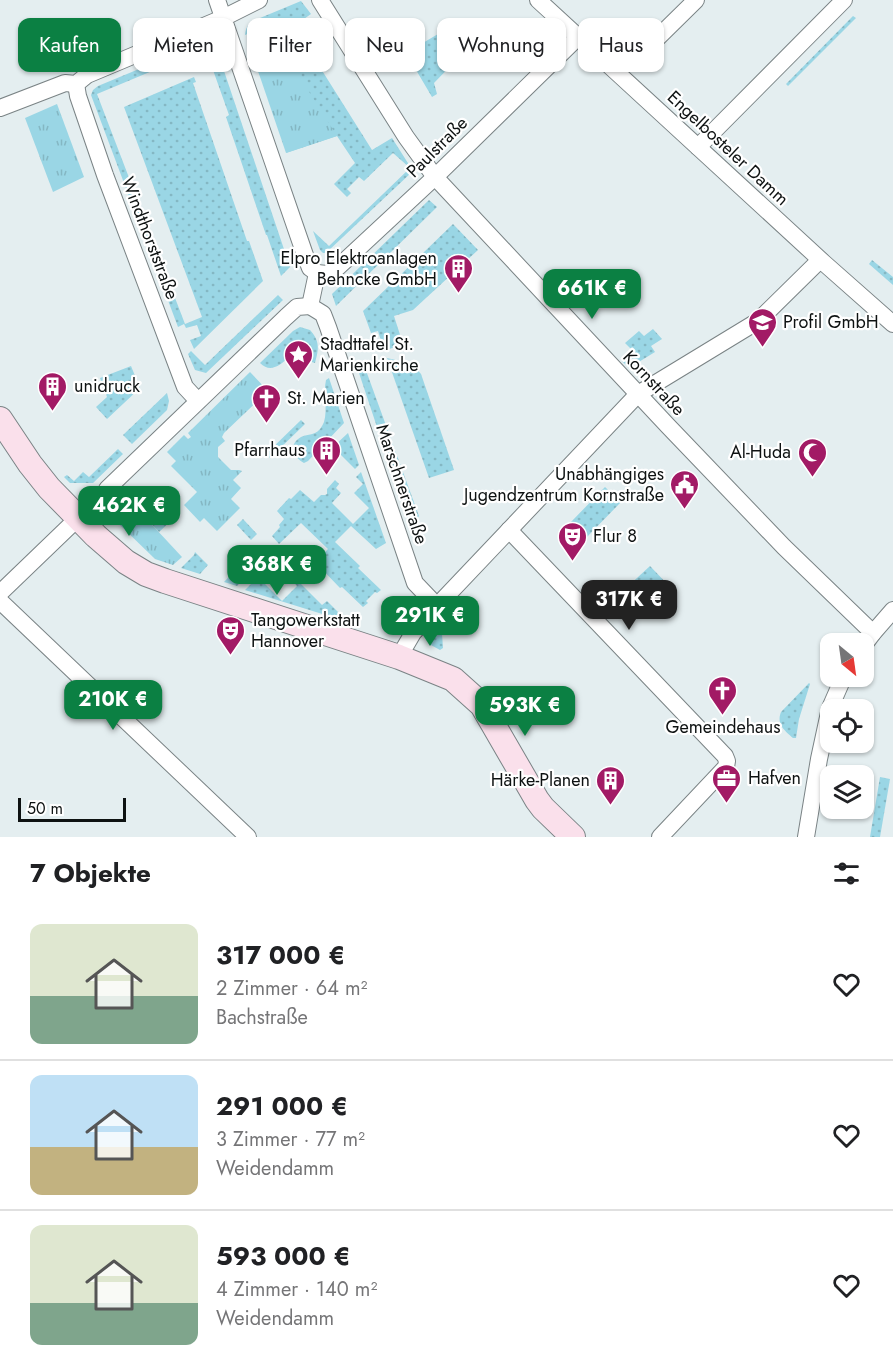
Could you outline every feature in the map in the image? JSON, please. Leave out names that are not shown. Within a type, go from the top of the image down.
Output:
[{"type":"main road","points":[[0,419],[49,488],[103,542],[126,562],[146,574],[399,657],[447,675],[458,683],[482,705],[541,805],[573,837]]},
{"type":"street","points":[[217,0],[222,18],[259,0]]},
{"type":"street","name":"Kornstraße","points":[[320,0],[406,137],[435,177],[863,633]]},
{"type":"street","name":"Engelbosteler Damm","points":[[538,0],[578,37]]},
{"type":"street","points":[[664,32],[696,0]]},
{"type":"street","points":[[698,147],[844,0]]},
{"type":"street","name":"Paulstraße","points":[[317,273],[327,274],[335,270],[435,177],[578,37]]},
{"type":"street","points":[[107,489],[297,307],[310,306],[317,273],[310,268],[305,255],[235,55]]},
{"type":"street","points":[[0,108],[65,83],[76,84],[87,75],[133,56]]},
{"type":"street","name":"Engelbosteler Damm","points":[[616,72],[820,260],[893,324]]},
{"type":"street","name":"Windthorststraße","points":[[76,84],[105,174],[185,387],[198,401]]},
{"type":"street","points":[[399,657],[413,633],[437,606],[638,394],[758,321],[820,260]]},
{"type":"street","name":"Marschnerstraße","points":[[310,306],[323,314],[415,583],[437,606]]},
{"type":"street","points":[[0,593],[78,518]]},
{"type":"street","points":[[509,530],[725,756],[726,767],[660,837]]},
{"type":"street","points":[[0,601],[248,837]]},
{"type":"street","points":[[873,633],[893,610]]},
{"type":"street","points":[[806,837],[830,708],[839,687]]},
{"type":"green space","points":[[301,1],[311,14],[305,18],[260,18]]},
{"type":"green space","points":[[853,16],[856,18],[788,86],[786,84]]},
{"type":"green space","points":[[437,35],[437,72],[445,72],[434,83],[437,94],[432,97],[417,72],[425,72],[425,42]]},
{"type":"green space","points":[[133,71],[150,72],[97,94],[185,324],[202,317],[124,107],[194,77],[196,82],[193,83],[263,281],[194,349],[190,340],[201,336],[197,325],[186,328],[184,324],[178,327],[91,95],[98,86]]},
{"type":"green space","points":[[214,72],[224,72],[290,267],[281,276],[226,117],[229,115]]},
{"type":"green space","points":[[258,72],[323,72],[372,150],[392,138],[413,171],[326,253],[323,253],[313,231],[329,246],[410,168],[393,153],[364,181],[359,177],[347,189],[351,193],[347,197],[334,184],[355,163],[337,136],[286,153],[291,147]]},
{"type":"green space","points":[[258,72],[297,72],[337,136],[286,153]]},
{"type":"green space","points":[[57,104],[84,177],[53,192],[25,118]]},
{"type":"green space","points":[[429,200],[437,207],[336,306],[332,294]]},
{"type":"green space","points":[[453,224],[478,250],[413,310],[394,316],[403,344],[384,351],[378,331],[371,333],[363,311]]},
{"type":"green space","points":[[872,260],[893,277],[893,285],[869,264]]},
{"type":"green space","points":[[278,295],[283,300],[206,373],[195,370],[188,354],[191,351],[205,365]]},
{"type":"green space","points":[[300,327],[310,330],[316,338],[318,349],[315,363],[305,360],[293,346],[287,347],[285,354],[288,358],[278,366],[267,368],[260,363],[293,331]]},
{"type":"green space","points":[[653,329],[662,339],[651,346],[655,352],[629,368],[622,361],[633,351],[625,343],[639,331],[644,336]]},
{"type":"green space","points":[[387,358],[412,364],[421,374],[454,470],[429,478]]},
{"type":"green space","points":[[364,365],[419,516],[410,526],[357,367]]},
{"type":"green space","points":[[131,366],[140,388],[107,419],[96,407],[107,397],[100,378]]},
{"type":"green space","points":[[250,372],[268,391],[224,433],[222,437],[225,441],[218,447],[218,457],[231,470],[242,471],[233,480],[241,488],[231,499],[240,508],[217,531],[204,518],[200,522],[184,505],[197,492],[171,466],[176,461],[167,452],[184,435],[188,439],[191,437],[188,433]]},
{"type":"green space","points":[[329,378],[344,423],[304,463],[295,454],[294,443],[303,436],[315,433],[322,426],[326,412],[325,385]]},
{"type":"green space","points":[[167,393],[169,401],[167,410],[132,444],[123,435]]},
{"type":"green space","points":[[301,420],[305,424],[270,458],[266,454]]},
{"type":"green space","points":[[348,433],[359,465],[355,469],[333,447]]},
{"type":"green space","points":[[118,449],[123,454],[93,483],[70,483],[64,477],[67,475],[74,481],[83,472],[89,477]]},
{"type":"green space","points":[[361,472],[386,543],[376,549],[351,526],[335,542],[381,590],[375,592],[363,607],[342,587],[340,588],[315,562],[328,549],[301,523],[279,544],[272,536],[284,519],[277,511],[289,498],[291,499],[300,490],[314,502],[321,495],[327,494],[327,489],[335,480],[339,484],[336,488],[341,493],[332,503],[353,524],[369,508],[354,493],[363,484],[356,477]]},
{"type":"green space","points":[[605,487],[621,502],[586,538],[570,523]]},
{"type":"green space","points":[[128,499],[182,557],[173,565],[155,559],[120,525],[117,509]]},
{"type":"green space","points":[[154,501],[172,520],[159,532],[141,513]]},
{"type":"green space","points":[[243,519],[257,534],[251,540],[237,525]]},
{"type":"green space","points":[[287,550],[293,551],[309,567],[297,580],[322,605],[327,601],[348,622],[245,590],[258,577],[282,601],[297,586],[273,561]]},
{"type":"green space","points":[[195,552],[208,565],[200,574],[181,568]]},
{"type":"green space","points":[[244,561],[253,570],[237,586],[224,582]]},
{"type":"green space","points":[[650,566],[671,588],[645,611],[625,589]]},
{"type":"green space","points":[[440,632],[443,648],[440,650],[429,644],[429,639]]},
{"type":"green space","points":[[809,683],[796,738],[793,738],[782,727],[781,712]]},
{"type":"green space","points":[[880,777],[890,779],[880,837],[870,837]]},
{"type":"place","name":"Elpro Elektroanlagen Behncke GmbH","points":[[458,294]]},
{"type":"place","name":"Profil GmbH","points":[[762,348]]},
{"type":"place","name":"Stadttafel St. Marienkirche","points":[[299,380]]},
{"type":"place","name":"unidruck","points":[[53,412]]},
{"type":"place","name":"St. Marien","points":[[266,424]]},
{"type":"place","name":"Pfarrhaus","points":[[326,476]]},
{"type":"place","name":"Al-Huda","points":[[812,478]]},
{"type":"place","name":"Unabhängiges Jugendzentrum Kornstraße","points":[[685,510]]},
{"type":"place","name":"Flur 8","points":[[572,562]]},
{"type":"place","name":"Tangowerkstatt Hannover","points":[[230,656]]},
{"type":"place","name":"Gemeindehaus","points":[[723,716]]},
{"type":"place","name":"Hafven","points":[[727,804]]},
{"type":"place","name":"Härke-Planen","points":[[611,806]]}]
